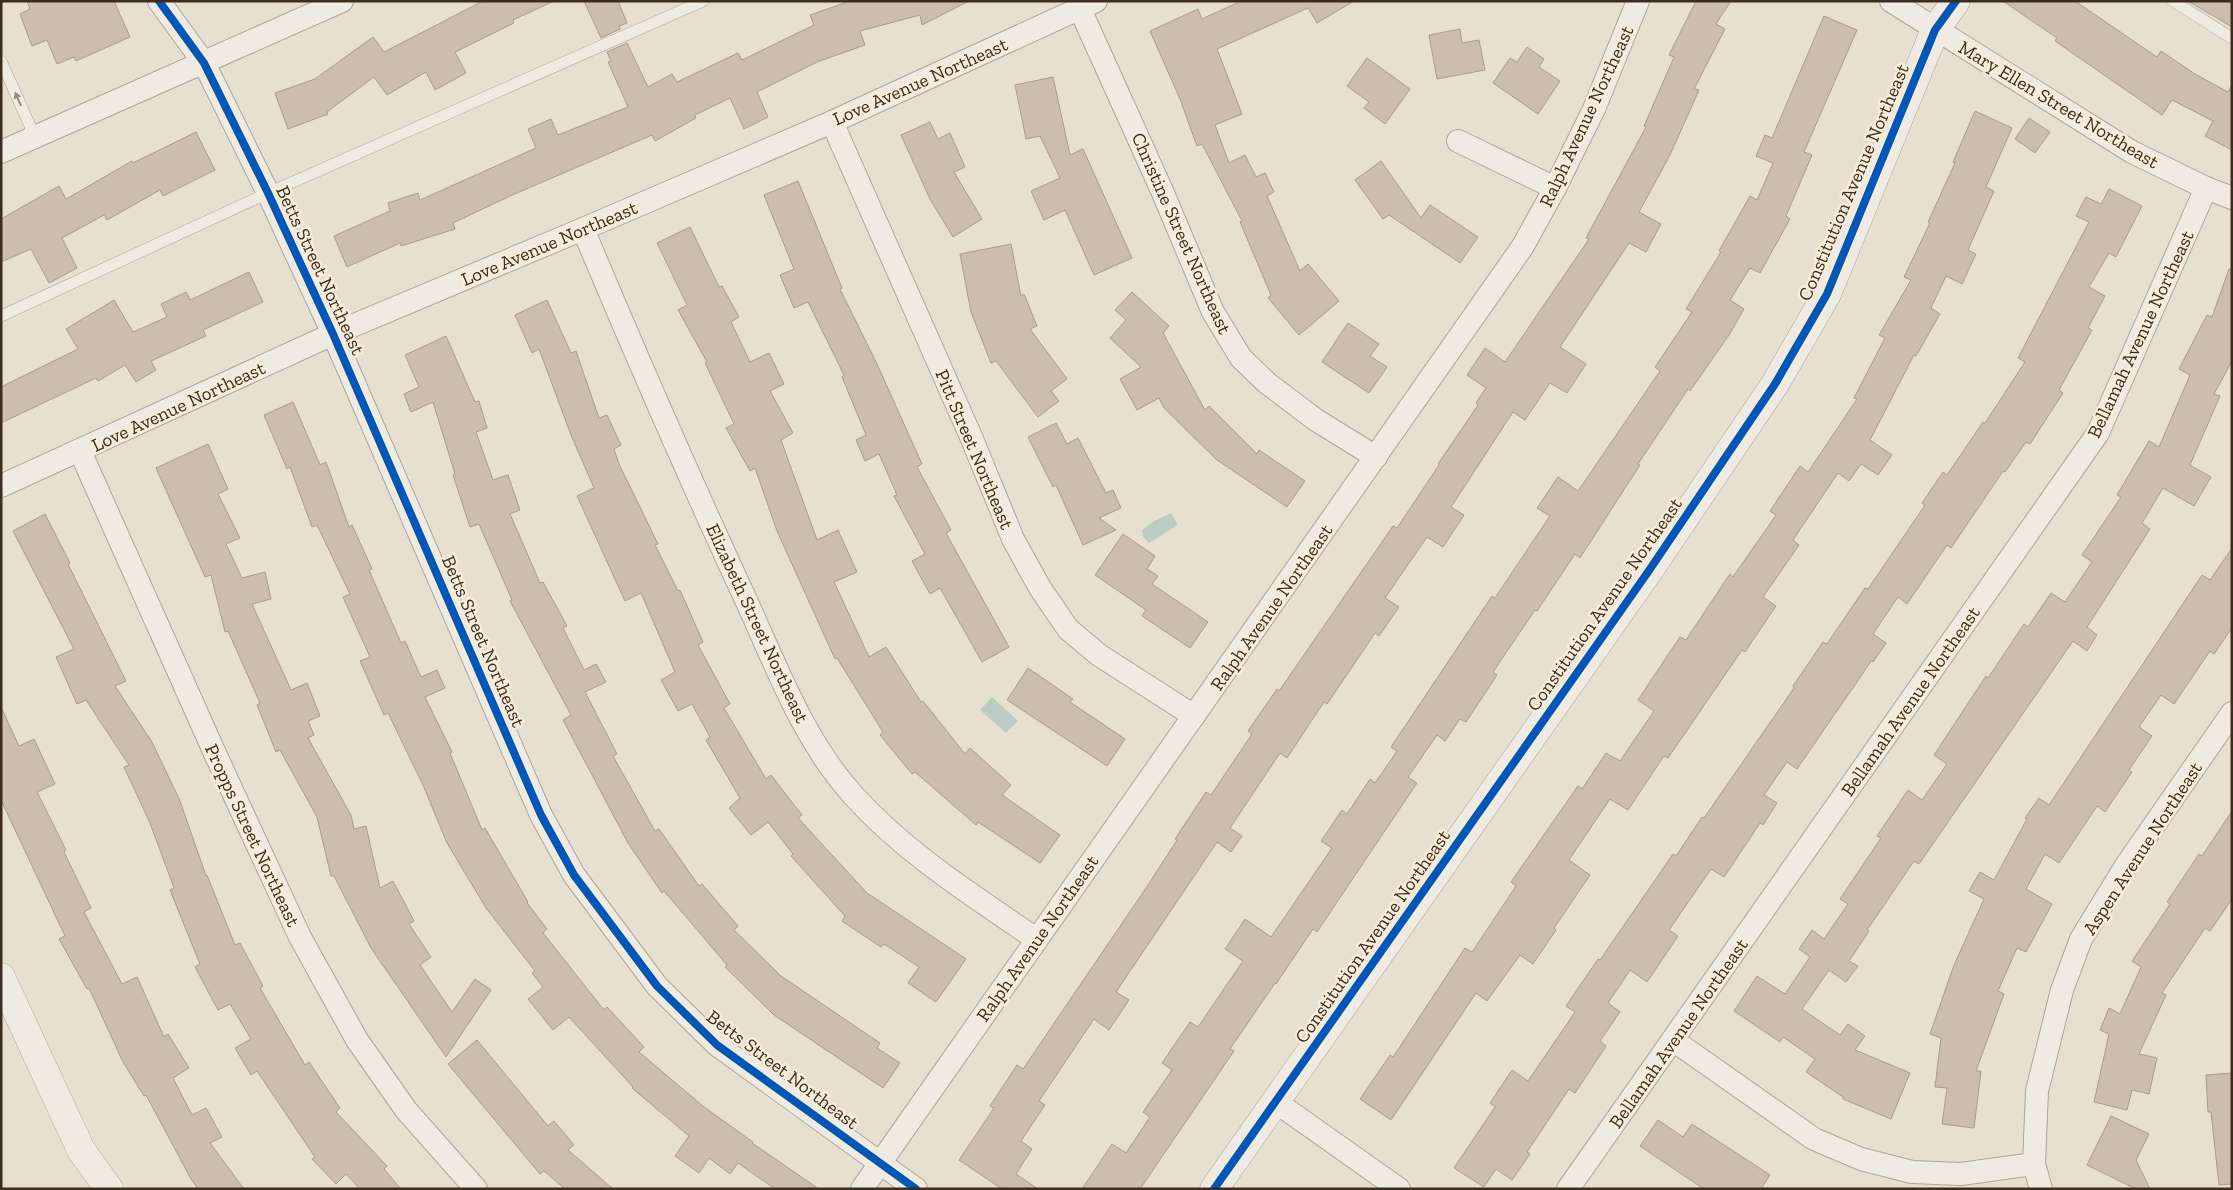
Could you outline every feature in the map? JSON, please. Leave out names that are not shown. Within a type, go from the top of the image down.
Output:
[{"type":"street","name":"Betts Street Northeast","points":[[159,1],[204,62],[268,193],[333,334],[541,815],[574,875],[657,986],[717,1045],[916,1189]]},
{"type":"street","points":[[1,152],[342,1]]},
{"type":"street","name":"Ralph Avenue Northeast","points":[[862,1189],[1523,246],[1555,188],[1594,108],[1638,1]]},
{"type":"street","name":"Mary Ellen Street Northeast","points":[[1891,1],[2132,152],[2206,188],[2232,198]]},
{"type":"street","points":[[1931,1],[1935,30]]},
{"type":"street","name":"Constitution Avenue Northeast","points":[[1214,1189],[1648,572],[1775,384],[1827,294],[1935,30],[1956,1]]},
{"type":"street","name":"Love Avenue Northeast","points":[[1,486],[333,334],[832,122],[1088,5]]},
{"type":"street","name":"Christine Street Northeast","points":[[1088,5],[1213,312],[1241,358],[1267,383],[1316,420],[1376,457]]},
{"type":"street","name":"Pitt Street Northeast","points":[[832,122],[972,439],[1013,539],[1040,588],[1068,629],[1093,650],[1133,678],[1194,716]]},
{"type":"street","points":[[1458,141],[1555,188]]},
{"type":"street","name":"Bellamah Avenue Northeast","points":[[1568,1189],[2098,433],[2206,188]]},
{"type":"street","name":"Elizabeth Street Northeast","points":[[583,229],[725,554],[798,712],[825,758],[852,794],[907,848],[1036,939]]},
{"type":"street","name":"Propps Street Northeast","points":[[80,451],[217,758],[300,937],[362,1048],[406,1110],[476,1189]]},
{"type":"street","name":"Aspen Avenue Northeast","points":[[2034,1164],[2037,1091],[2062,990],[2081,939],[2126,864],[2232,713]]},
{"type":"street","points":[[1,977],[81,1150],[109,1189]]},
{"type":"street","points":[[1673,1040],[1814,1139],[1861,1158],[1912,1172],[1961,1174],[2034,1164],[2041,1189]]},
{"type":"street","points":[[1276,1102],[1399,1189]]},
{"type":"lane","points":[[1,316],[268,193],[703,1]]},
{"type":"lane","points":[[2173,1],[2232,38]]},
{"type":"lane","points":[[1,61],[35,137]]},
{"type":"shaded area","points":[[1171,513],[1178,525],[1149,543],[1143,537],[1142,530],[1156,520]]},
{"type":"shaded area","points":[[992,697],[1018,721],[1006,733],[980,710]]},
{"type":"building","points":[[27,1],[114,1],[130,37],[76,61],[74,57],[57,64],[47,40],[32,46],[20,14],[30,9]]},
{"type":"building","points":[[483,1],[554,1],[513,20],[514,23],[455,52],[466,73],[435,90],[426,72],[387,95],[374,77],[327,112],[328,114],[288,129],[275,93],[315,79],[373,37],[384,52]]},
{"type":"building","points":[[584,1],[618,1],[627,23],[619,26],[620,29],[601,38]]},
{"type":"building","points":[[850,1],[969,1],[922,25],[920,15],[860,31],[865,45],[817,62],[757,92],[768,117],[744,129],[730,98],[695,115],[696,118],[655,141],[652,135],[510,196],[453,223],[455,229],[401,246],[400,243],[347,267],[334,236],[390,211],[388,203],[418,193],[420,200],[536,148],[528,129],[551,119],[558,135],[628,107],[608,62],[611,61],[607,52],[627,43],[648,87],[672,74],[677,82],[738,53],[742,60],[814,25],[810,15]]},
{"type":"building","points":[[1241,1],[1354,1],[1317,23],[1308,8],[1217,49],[1242,114],[1215,125],[1229,163],[1245,155],[1256,177],[1265,173],[1274,192],[1267,196],[1300,271],[1308,264],[1339,301],[1299,335],[1268,298],[1271,295],[1240,222],[1242,221],[1202,144],[1197,146],[1180,99],[1150,31],[1198,9],[1202,19]]},
{"type":"building","points":[[1696,1],[1731,1],[1716,24],[1725,29],[1694,89],[1699,90],[1670,155],[1639,212],[1661,224],[1646,252],[1629,243],[1560,347],[1586,364],[1567,393],[1550,383],[1525,420],[1513,412],[1451,507],[1464,515],[1443,547],[1427,537],[1385,598],[1399,607],[1379,636],[1375,633],[1327,704],[1324,702],[1287,758],[1280,753],[1230,828],[1242,836],[1231,852],[1217,842],[1116,992],[1129,1000],[1109,1030],[1094,1019],[1039,1101],[1045,1105],[1021,1141],[1032,1149],[1016,1174],[1038,1189],[1002,1189],[959,1160],[994,1108],[990,1106],[1017,1065],[1023,1069],[1146,888],[1206,792],[1211,795],[1252,734],[1248,731],[1277,689],[1279,691],[1393,526],[1397,528],[1439,465],[1478,405],[1476,403],[1486,388],[1467,375],[1485,348],[1505,362],[1589,239],[1586,238],[1646,127],[1644,126],[1674,57],[1669,55]]},
{"type":"building","points":[[2003,1],[2075,1],[2157,57],[2161,51],[2195,74],[2228,92],[2232,85],[2232,150],[2205,136],[2213,121],[2172,100],[2162,115],[2055,41],[2057,38]]},
{"type":"building","points":[[2188,1],[2232,1],[2232,27]]},
{"type":"building","points":[[1824,16],[1857,30],[1804,152],[1812,155],[1786,216],[1790,219],[1760,273],[1750,268],[1730,300],[1744,309],[1729,335],[1690,391],[1688,389],[1638,464],[1640,465],[1580,558],[1575,554],[1537,611],[1535,610],[1493,672],[1497,675],[1466,722],[1460,719],[1445,741],[1437,735],[1408,777],[1417,783],[1317,932],[1313,929],[1275,983],[1230,1049],[1234,1051],[1140,1189],[1082,1189],[1112,1144],[1126,1153],[1150,1117],[1143,1112],[1172,1070],[1162,1063],[1190,1022],[1198,1027],[1243,961],[1225,949],[1245,919],[1271,937],[1332,848],[1321,841],[1342,810],[1347,814],[1370,779],[1375,783],[1397,751],[1391,747],[1492,596],[1495,598],[1550,516],[1537,508],[1558,477],[1578,491],[1660,371],[1655,367],[1692,312],[1686,309],[1721,252],[1719,251],[1750,196],[1757,200],[1773,163],[1756,156],[1765,135],[1772,138]]},
{"type":"building","points":[[1460,29],[1462,43],[1479,40],[1485,70],[1437,79],[1429,35]]},
{"type":"building","points":[[1527,47],[1544,59],[1539,67],[1560,81],[1538,114],[1493,83],[1510,58],[1517,62]]},
{"type":"building","points":[[1367,58],[1410,89],[1385,124],[1364,108],[1369,102],[1347,86]]},
{"type":"building","points":[[1053,77],[1070,155],[1083,149],[1132,258],[1094,275],[1065,210],[1044,220],[1031,191],[1060,178],[1040,136],[1026,139],[1015,85]]},
{"type":"building","points":[[1975,111],[2012,128],[1986,187],[1994,191],[1968,250],[1976,254],[1962,284],[1946,276],[1931,308],[1940,314],[1916,356],[1914,355],[1870,440],[1892,455],[1878,475],[1861,464],[1849,481],[1838,473],[1793,540],[1799,545],[1763,597],[1776,606],[1745,652],[1742,650],[1668,758],[1664,756],[1628,810],[1610,799],[1569,860],[1590,875],[1554,928],[1556,930],[1533,964],[1520,955],[1487,1001],[1476,993],[1391,1120],[1360,1099],[1390,1055],[1393,1057],[1465,948],[1472,952],[1516,886],[1511,882],[1578,786],[1582,789],[1606,753],[1620,761],[1654,711],[1638,700],[1680,637],[1686,640],[1730,574],[1733,577],[1776,515],[1770,511],[1800,466],[1808,472],[1857,399],[1854,398],[1885,338],[1879,335],[1911,280],[1904,277],[1930,223],[1928,222],[1955,163],[1953,162]]},
{"type":"building","points":[[2029,118],[2050,132],[2035,153],[2015,139]]},
{"type":"building","points":[[930,122],[938,139],[950,133],[965,167],[954,172],[982,219],[953,237],[930,199],[901,135]]},
{"type":"building","points":[[196,132],[215,170],[163,196],[160,190],[107,220],[104,215],[62,238],[77,268],[49,283],[31,249],[1,262],[1,219],[59,186],[66,199],[132,161],[133,163]]},
{"type":"building","points":[[1381,161],[1421,218],[1430,205],[1478,237],[1460,263],[1389,215],[1383,219],[1355,180]]},
{"type":"building","points":[[798,181],[842,288],[840,289],[877,364],[922,464],[917,467],[951,530],[946,533],[1009,647],[982,662],[940,588],[930,594],[912,561],[925,554],[894,496],[897,495],[879,454],[865,461],[856,440],[866,435],[842,377],[844,375],[808,302],[794,308],[780,275],[794,269],[764,195]]},
{"type":"building","points":[[2109,189],[2142,206],[2116,257],[2109,253],[2089,287],[2105,296],[2088,328],[2092,330],[2059,390],[2063,393],[2030,444],[2026,442],[2005,472],[2003,471],[1951,548],[1947,545],[1907,604],[1898,597],[1873,634],[1886,643],[1873,662],[1872,660],[1797,769],[1787,762],[1764,795],[1777,803],[1763,825],[1760,823],[1724,877],[1711,869],[1669,930],[1678,936],[1647,982],[1630,970],[1608,1003],[1620,1012],[1600,1041],[1606,1046],[1575,1093],[1569,1089],[1527,1152],[1530,1154],[1512,1180],[1496,1169],[1484,1187],[1454,1168],[1495,1107],[1490,1103],[1512,1070],[1528,1081],[1575,1012],[1566,1006],[1598,959],[1600,960],[1673,854],[1676,856],[1702,817],[1704,818],[1794,688],[1793,686],[1823,642],[1827,644],[1865,588],[1868,589],[1925,505],[1922,503],[1943,472],[1947,475],[1983,422],[1985,423],[2025,362],[2018,358],[2089,222],[2076,216],[2086,197],[2101,204]]},
{"type":"building","points":[[690,227],[719,287],[722,286],[739,317],[731,322],[750,362],[769,353],[784,384],[770,391],[793,433],[781,440],[817,540],[838,530],[857,572],[834,582],[869,657],[886,647],[921,702],[923,701],[965,754],[970,748],[1011,785],[1002,795],[1060,835],[1040,863],[978,822],[976,825],[915,772],[912,774],[880,735],[883,732],[837,658],[835,659],[777,531],[755,468],[750,471],[726,428],[734,424],[705,363],[707,362],[678,310],[687,305],[657,243]]},
{"type":"building","points":[[1011,244],[1021,296],[1024,294],[1037,326],[1030,329],[1067,379],[1051,391],[1059,401],[1038,417],[996,361],[991,363],[971,312],[960,254]]},
{"type":"building","points":[[2229,269],[2232,269],[2232,361],[2214,394],[2220,396],[2190,465],[2211,477],[2194,506],[2163,488],[2142,523],[2150,529],[2087,627],[2097,635],[2087,651],[2073,641],[1919,864],[1914,861],[1867,930],[1869,931],[1849,961],[1858,966],[1846,982],[1829,970],[1802,1009],[1840,1035],[1848,1024],[1865,1036],[1855,1050],[1910,1073],[1891,1119],[1843,1099],[1843,1097],[1806,1072],[1815,1059],[1783,1037],[1780,1042],[1734,1011],[1757,976],[1785,994],[1810,957],[1799,949],[1812,930],[1824,939],[1848,904],[1840,899],[1881,838],[1877,836],[1908,790],[1922,800],[1947,764],[1934,755],[1986,676],[1988,678],[2024,624],[2028,627],[2051,593],[2065,602],[2092,562],[2082,555],[2121,497],[2117,495],[2149,441],[2159,447],[2190,375],[2179,369],[2207,315],[2212,317]]},
{"type":"building","points":[[249,272],[263,302],[203,330],[206,336],[151,361],[156,370],[136,382],[125,365],[98,381],[96,378],[1,423],[1,387],[78,349],[66,329],[114,300],[133,332],[167,317],[161,304],[186,292],[190,300]]},
{"type":"building","points":[[1132,292],[1169,326],[1163,333],[1205,410],[1209,406],[1257,454],[1259,450],[1305,481],[1287,507],[1217,460],[1164,408],[1159,398],[1137,410],[1120,379],[1141,367],[1110,338],[1126,320],[1115,310]]},
{"type":"building","points":[[547,300],[571,353],[576,351],[599,418],[607,415],[621,445],[614,449],[619,464],[658,544],[655,545],[678,591],[680,590],[703,642],[698,645],[730,704],[724,708],[766,779],[771,775],[802,815],[798,818],[867,893],[966,959],[936,1002],[908,983],[919,967],[884,944],[881,947],[842,921],[845,916],[791,856],[793,854],[768,822],[751,835],[729,808],[740,798],[706,740],[710,737],[692,704],[678,711],[661,680],[675,672],[641,593],[625,601],[577,496],[594,488],[571,435],[539,349],[532,353],[515,315]]},
{"type":"building","points":[[1348,323],[1379,344],[1370,356],[1387,367],[1369,393],[1322,362]]},
{"type":"building","points":[[446,336],[475,402],[479,401],[487,428],[476,432],[493,480],[508,475],[520,510],[510,514],[540,583],[543,582],[567,626],[563,628],[584,670],[596,664],[606,682],[585,692],[617,754],[613,756],[655,831],[659,829],[699,886],[702,884],[738,926],[734,930],[781,976],[880,1043],[877,1048],[900,1063],[883,1088],[774,1015],[725,967],[727,965],[664,891],[662,893],[628,843],[563,720],[571,715],[510,601],[512,600],[479,524],[470,527],[453,475],[455,474],[433,402],[411,412],[404,394],[419,387],[405,355]]},
{"type":"building","points":[[293,402],[320,465],[326,462],[349,527],[352,525],[372,569],[369,570],[401,643],[405,641],[421,677],[437,670],[445,688],[425,697],[452,752],[450,753],[482,830],[485,828],[527,903],[547,929],[543,933],[604,1010],[607,1007],[644,1047],[639,1052],[704,1107],[819,1189],[775,1189],[738,1163],[730,1174],[709,1158],[699,1173],[675,1156],[689,1136],[632,1088],[569,1017],[553,1030],[528,999],[543,987],[532,973],[535,971],[486,908],[447,843],[423,785],[388,713],[384,715],[360,661],[370,657],[343,597],[350,594],[317,525],[312,527],[290,467],[287,469],[264,415]]},
{"type":"building","points":[[1056,423],[1067,444],[1078,438],[1106,493],[1113,490],[1121,508],[1099,518],[1116,530],[1083,545],[1056,485],[1053,487],[1028,437]]},
{"type":"building","points":[[208,444],[228,489],[218,494],[240,538],[226,544],[242,578],[265,572],[271,599],[252,604],[291,690],[307,683],[320,716],[308,721],[314,735],[308,738],[351,815],[354,829],[366,826],[380,888],[393,881],[414,921],[409,924],[431,957],[420,965],[452,1012],[475,979],[491,990],[446,1057],[371,948],[334,876],[331,876],[317,817],[280,750],[276,752],[257,705],[260,703],[228,631],[225,632],[211,575],[205,577],[156,468]]},
{"type":"building","points":[[45,514],[126,681],[115,686],[152,742],[180,801],[206,876],[235,945],[240,943],[263,986],[260,988],[305,1065],[309,1062],[340,1108],[336,1112],[387,1166],[384,1169],[401,1189],[360,1189],[346,1174],[336,1184],[312,1159],[315,1157],[257,1071],[251,1075],[235,1048],[251,1039],[230,1004],[218,1010],[195,967],[200,964],[170,890],[174,888],[150,823],[124,767],[129,765],[86,700],[77,704],[56,657],[74,649],[13,531]]},
{"type":"building","points":[[1123,534],[1155,556],[1147,569],[1158,576],[1152,584],[1208,622],[1190,648],[1142,616],[1146,610],[1095,575]]},
{"type":"building","points":[[2232,548],[2232,628],[2214,654],[2210,651],[2174,704],[2161,695],[2139,727],[2152,736],[2129,770],[2132,772],[2105,812],[2097,806],[2059,863],[2045,854],[2026,889],[2052,904],[2026,952],[2017,948],[1998,991],[2004,994],[1976,1071],[1981,1071],[1974,1128],[1942,1124],[1947,1088],[1935,1087],[1941,1038],[1930,1034],[1954,965],[1984,899],[1969,891],[1980,872],[1994,880],[2027,819],[2025,818],[2039,798],[2049,805],[2202,575],[2210,580]]},
{"type":"building","points":[[1028,668],[1073,699],[1070,702],[1125,739],[1107,766],[1007,700]]},
{"type":"building","points":[[1,707],[19,746],[34,739],[55,784],[37,792],[66,850],[64,852],[91,908],[84,912],[122,984],[137,977],[164,1037],[168,1034],[189,1068],[173,1078],[192,1115],[206,1108],[222,1137],[210,1143],[244,1189],[198,1189],[146,1095],[144,1096],[123,1062],[89,988],[87,989],[59,939],[65,936],[1,800]]},
{"type":"building","points":[[2232,811],[2232,899],[2210,931],[2205,928],[2162,993],[2166,995],[2139,1054],[2157,1058],[2149,1094],[2132,1090],[2127,1110],[2094,1102],[2109,1034],[2100,1030],[2109,1008],[2120,1014],[2141,967],[2132,961],[2170,904],[2167,902],[2199,854],[2202,856]]},
{"type":"building","points":[[477,1040],[548,1126],[554,1121],[574,1145],[568,1150],[613,1189],[565,1189],[544,1171],[540,1174],[448,1064]]},
{"type":"building","points":[[2232,1073],[2232,1184],[2219,1185],[2211,1112],[2208,1112],[2206,1075]]},
{"type":"building","points":[[2111,1116],[2149,1134],[2136,1160],[2150,1189],[2136,1189],[2087,1165]]},
{"type":"building","points":[[1658,1120],[1683,1137],[1692,1124],[1770,1175],[1761,1189],[1704,1189],[1640,1146]]},
{"type":"cycle path","points":[[159,1],[204,63],[268,193],[333,334],[541,815],[574,875],[657,986],[717,1045],[916,1189]]},
{"type":"cycle path","points":[[1214,1189],[1648,572],[1775,384],[1827,294],[1935,30],[1956,1]]}]
